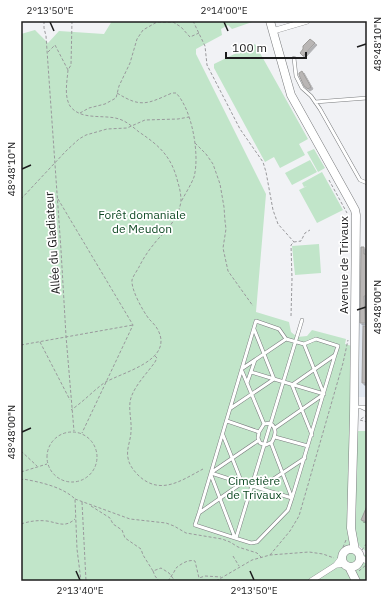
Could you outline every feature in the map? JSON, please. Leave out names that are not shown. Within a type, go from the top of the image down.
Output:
[{"type":"main road","name":"Avenue de Trivaux","points":[[270,21],[291,95],[355,210],[354,335],[357,407],[351,528],[354,562]]},
{"type":"street","points":[[273,31],[307,21]]},
{"type":"street","points":[[311,581],[354,562]]},
{"type":"lane","points":[[294,58],[296,76],[302,88],[315,102],[360,180],[367,183]]},
{"type":"lane","points":[[315,102],[367,98]]},
{"type":"lane","points":[[235,538],[302,320]]},
{"type":"lane","points":[[256,321],[279,328],[286,339],[304,344],[316,339],[338,346],[288,510],[257,542],[253,543],[195,525],[256,321]]},
{"type":"lane","points":[[254,330],[274,379]]},
{"type":"lane","points":[[242,370],[286,339]]},
{"type":"lane","points":[[304,344],[324,394]]},
{"type":"lane","points":[[292,385],[335,355]]},
{"type":"lane","points":[[247,384],[255,360]]},
{"type":"lane","points":[[242,370],[264,424]]},
{"type":"lane","points":[[251,372],[324,394]]},
{"type":"lane","points":[[231,408],[274,379]]},
{"type":"lane","points":[[292,385],[312,434]]},
{"type":"lane","points":[[275,428],[324,394]]},
{"type":"lane","points":[[357,407],[366,409]]},
{"type":"lane","points":[[226,422],[259,432]]},
{"type":"lane","points":[[270,423],[264,424],[259,432],[259,440],[260,443],[264,445],[271,444]]},
{"type":"lane","points":[[270,423],[275,428],[275,436],[271,444],[292,498]]},
{"type":"lane","points":[[223,435],[242,483]]},
{"type":"lane","points":[[275,436],[308,446]]},
{"type":"lane","points":[[211,473],[259,440]]},
{"type":"lane","points":[[260,488],[305,458]]},
{"type":"lane","points":[[211,473],[292,498]]},
{"type":"lane","points":[[211,473],[235,538]]},
{"type":"lane","points":[[199,513],[242,483]]},
{"type":"path","name":"Allée du Gladiateur","points":[[44,21],[48,53],[71,410],[74,431]]},
{"type":"path","points":[[72,21],[71,65],[68,70],[66,94],[68,101],[75,111],[80,113],[120,119],[157,145],[166,155],[176,172],[181,203]]},
{"type":"path","points":[[193,21],[205,46],[207,65],[240,129],[263,162],[273,210],[278,224],[294,242]]},
{"type":"path","points":[[80,113],[116,98],[123,77],[130,63],[137,38],[148,26],[157,22],[173,22],[181,27],[190,37],[199,33]]},
{"type":"path","points":[[48,53],[55,45],[68,70]]},
{"type":"path","points":[[71,410],[107,382],[147,362],[155,356],[160,348],[160,336],[158,330],[146,316],[138,302],[132,286],[132,280],[145,256],[155,242],[164,234],[178,212],[194,176],[196,143],[184,103],[176,92],[145,103],[134,102],[117,93]]},
{"type":"path","points":[[21,199],[66,151],[86,135],[107,129],[131,126],[145,120],[178,119],[188,117]]},
{"type":"path","points":[[196,143],[213,164],[220,184],[226,229],[222,248],[228,271],[252,306]]},
{"type":"path","points":[[328,180],[347,213]]},
{"type":"path","points":[[58,199],[134,325]]},
{"type":"path","points":[[294,242],[301,241],[305,233],[310,230]]},
{"type":"path","points":[[291,316],[291,245],[294,242]]},
{"type":"path","points":[[21,345],[134,325]]},
{"type":"path","points":[[82,433],[134,325]]},
{"type":"path","points":[[270,555],[290,531],[299,516],[343,363],[348,340],[354,335]]},
{"type":"path","points":[[39,342],[71,401]]},
{"type":"path","points":[[155,356],[157,358],[155,362],[132,394],[130,401],[132,424],[128,450],[129,463],[146,481],[154,485],[163,486],[174,484],[203,469]]},
{"type":"path","points":[[367,415],[361,420],[367,422]]},
{"type":"path","points":[[74,431],[82,433],[95,445],[97,462],[94,470],[82,480],[66,482],[52,473],[46,458],[47,450],[51,442],[61,434],[74,431]]},
{"type":"path","points":[[21,452],[37,467]]},
{"type":"path","points":[[21,472],[48,464]]},
{"type":"path","points":[[21,481],[23,479],[44,484],[70,494],[75,499],[130,519],[166,523],[186,533],[222,539],[238,547],[257,553],[262,558]]},
{"type":"path","points":[[75,499],[77,549],[81,581]]},
{"type":"path","points":[[82,501],[86,581]]},
{"type":"path","points":[[89,504],[110,518],[113,524],[122,530],[125,538],[141,549],[142,555],[153,571],[154,576],[159,581]]},
{"type":"path","points":[[21,524],[37,521],[48,521],[58,524],[67,524],[76,518]]},
{"type":"path","points":[[354,562],[367,543]]},
{"type":"path","points":[[216,581],[252,560],[270,555],[309,552],[323,554],[334,558]]},
{"type":"path","points":[[233,556],[240,567]]},
{"type":"path","points":[[168,581],[176,568],[183,563],[193,560],[195,561],[199,578],[206,576],[221,577]]},
{"type":"path","points":[[153,571],[161,568],[169,573],[175,581]]},
{"type":"shaded area","points":[[359,247],[364,247],[364,254],[367,254],[367,397],[358,397]]},
{"type":"green space","name":"Forêt domaniale de Meudon","points":[[112,21],[255,21],[232,29],[228,25],[221,29],[222,35],[196,49],[196,54],[266,194],[256,312],[289,322],[291,332],[297,337],[307,336],[312,330],[346,339],[345,344],[352,346],[355,543],[362,554],[367,555],[367,581],[21,581],[21,34],[35,30],[48,43],[59,31],[104,34]]},
{"type":"green space","points":[[255,44],[308,139],[299,144],[305,155],[280,168],[274,157],[265,162],[214,68],[214,64]]},
{"type":"green space","points":[[314,149],[325,168],[318,172],[307,152]]},
{"type":"green space","points":[[310,160],[317,172],[292,185],[285,173]]},
{"type":"green space","points":[[322,172],[343,210],[317,223],[299,190],[307,186],[304,187],[302,183]]},
{"type":"green space","points":[[319,244],[321,273],[295,275],[292,246]]},
{"type":"green space","points":[[357,431],[367,431],[367,552],[360,547],[355,538]]},
{"type":"building","points":[[310,39],[315,43],[303,56],[300,53],[303,46]]},
{"type":"building","points":[[302,71],[311,87],[308,89],[304,86],[299,75]]},
{"type":"building","points":[[361,247],[364,247],[364,254],[367,254],[367,296],[364,296],[365,323],[360,323]]},
{"type":"building","points":[[363,326],[367,326],[367,383],[362,383]]},
{"type":"building","points":[[367,506],[367,522],[361,520]]},
{"type":"park label","name":"Cimetière de Trivaux","points":[[254,487]]}]
